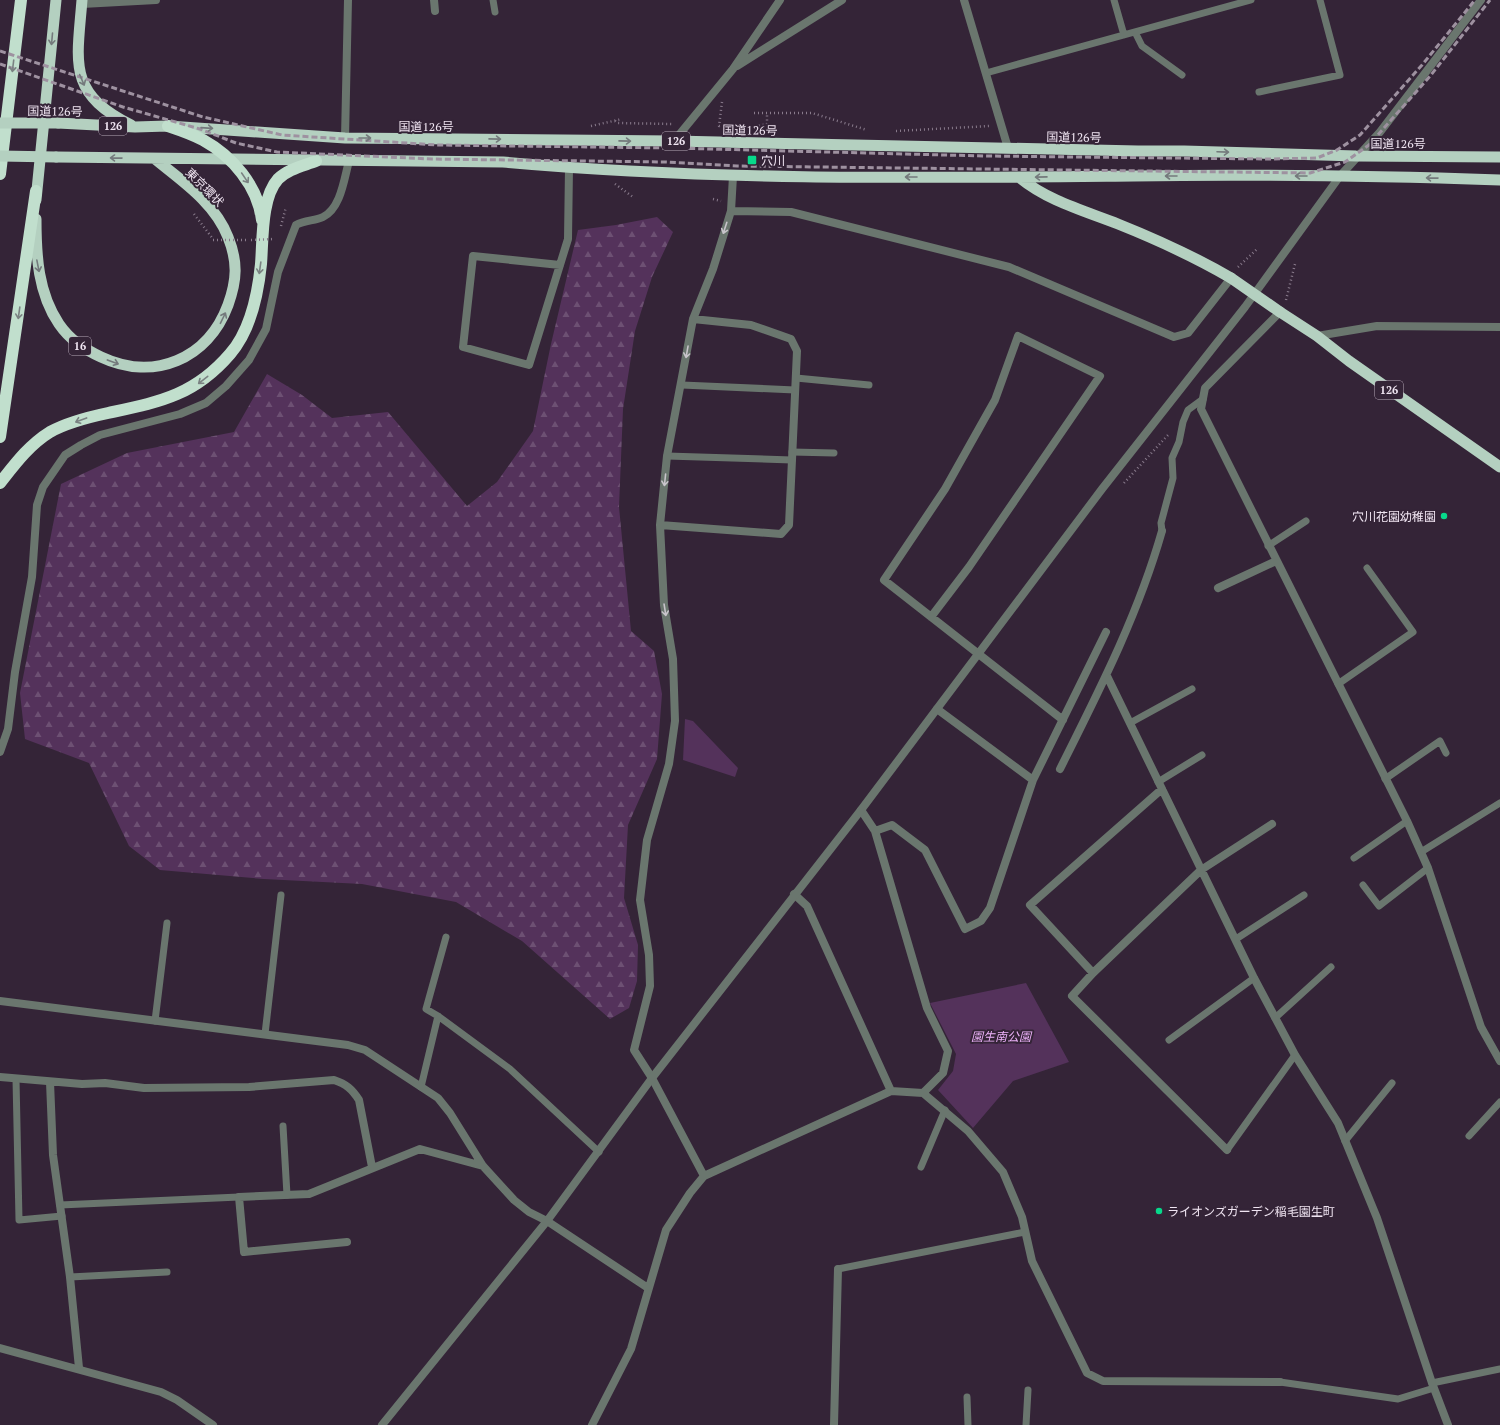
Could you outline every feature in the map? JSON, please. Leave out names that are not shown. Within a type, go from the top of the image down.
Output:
[{"type":"highway","points":[[0,174],[22,0]]},
{"type":"highway","name":"東京環状","points":[[56,0],[36,191],[36,254],[44,292],[59,324],[81,347],[112,362],[128,367],[147,368],[167,364],[186,357],[203,346],[217,329],[230,300],[237,274],[228,237],[217,217],[194,190],[155,159]]},
{"type":"highway","points":[[82,2],[78,51],[79,72],[81,77],[93,100],[115,117],[135,127]]},
{"type":"highway","name":"国道126号","points":[[0,124],[58,123],[135,127],[168,126],[345,138],[674,141],[1138,152],[1184,150],[1356,156],[1500,158]]},
{"type":"highway","points":[[168,126],[202,139],[221,150],[231,160],[248,182],[256,197],[261,213],[263,229]]},
{"type":"highway","points":[[0,156],[56,158],[502,162],[568,168],[733,176],[1020,178],[1136,176],[1340,176],[1500,180]]},
{"type":"highway","points":[[0,483],[18,459],[33,444],[51,431],[84,418],[168,399],[197,385],[218,368],[235,349],[247,326],[255,298],[263,229],[271,190],[287,171],[316,161]]},
{"type":"highway","name":"126","points":[[1020,178],[1032,188],[1064,204],[1119,224],[1194,256],[1282,308],[1349,361],[1500,467]]},
{"type":"highway","points":[[0,438],[36,191]]},
{"type":"street","points":[[82,2],[156,0]]},
{"type":"street","points":[[345,138],[348,0]]},
{"type":"street","points":[[434,0],[435,11]]},
{"type":"street","points":[[674,141],[733,69],[780,0]]},
{"type":"street","points":[[733,69],[842,0]]},
{"type":"street","points":[[964,0],[1000,126],[1008,148]]},
{"type":"street","points":[[382,1425],[547,1221],[652,1078],[861,810],[1102,489],[1245,307],[1340,176],[1356,156],[1380,132],[1481,0]]},
{"type":"street","points":[[0,752],[8,729],[15,672],[32,577],[37,505],[43,487],[65,455],[81,445],[100,435],[180,414],[206,403],[226,386],[249,360],[266,329],[278,272],[296,225],[303,221],[322,217],[331,211],[340,196],[349,161]]},
{"type":"street","points":[[560,265],[473,256],[463,347],[529,365],[560,265],[568,239],[568,168]]},
{"type":"street","points":[[704,1176],[652,1078],[634,1050],[650,986],[649,955],[640,900],[647,840],[669,764],[675,721],[673,659],[664,605],[660,525],[668,456],[693,319],[713,269],[731,211],[733,176]]},
{"type":"street","points":[[731,211],[791,212],[1009,267],[1174,337],[1188,333],[1231,278]]},
{"type":"street","points":[[1282,308],[1205,388],[1201,409],[1268,546],[1407,821],[1428,868],[1482,1027],[1500,1061]]},
{"type":"street","points":[[660,525],[781,534],[789,525],[797,351],[791,339],[751,325],[693,319]]},
{"type":"street","points":[[1317,336],[1377,326],[1500,327]]},
{"type":"street","points":[[931,617],[969,567],[1100,376],[1018,336],[995,400],[945,489],[884,580],[931,617],[978,653],[1062,720]]},
{"type":"street","points":[[1060,769],[1107,676],[1138,604],[1162,531]]},
{"type":"street","points":[[1218,588],[1276,561]]},
{"type":"street","points":[[875,831],[892,825],[925,850],[965,929],[981,921],[990,908],[1033,780],[1106,632]]},
{"type":"street","points":[[1107,676],[1200,870],[1236,939],[1254,978],[1295,1055],[1338,1123],[1377,1218],[1433,1386],[1448,1425]]},
{"type":"street","points":[[937,709],[1033,780]]},
{"type":"street","points":[[1093,973],[1030,905],[1160,785]]},
{"type":"street","points":[[861,810],[875,831],[927,1008],[948,1051],[943,1073],[922,1093]]},
{"type":"street","points":[[1227,1150],[1072,996],[1093,973],[1200,870],[1272,824]]},
{"type":"street","points":[[794,894],[807,906],[891,1091]]},
{"type":"street","points":[[0,1001],[265,1034],[348,1045],[360,1048],[438,1098],[450,1113],[483,1166],[514,1200],[529,1212],[547,1221],[648,1288]]},
{"type":"street","points":[[0,1077],[82,1084],[105,1083],[144,1088],[248,1087],[334,1080],[346,1084],[353,1090],[359,1100],[372,1167]]},
{"type":"street","points":[[50,1082],[53,1155],[70,1277],[79,1368]]},
{"type":"street","points":[[592,1425],[631,1349],[666,1230],[690,1192],[704,1176],[891,1091],[922,1093],[968,1130],[1003,1172],[1022,1217],[1032,1261],[1087,1373],[1103,1380],[1280,1382]]},
{"type":"street","points":[[347,1242],[244,1252],[239,1197],[309,1194],[372,1167],[420,1149],[483,1166]]},
{"type":"street","points":[[834,1425],[838,1269]]},
{"type":"street","points":[[0,1348],[79,1368],[161,1392],[177,1400],[213,1425]]},
{"type":"lane","points":[[493,0],[495,12]]},
{"type":"lane","points":[[1114,0],[1124,35]]},
{"type":"lane","points":[[1259,92],[1340,75],[1320,0]]},
{"type":"lane","points":[[986,73],[1247,1]]},
{"type":"lane","points":[[1135,32],[1142,46],[1182,75]]},
{"type":"lane","points":[[796,378],[869,385]]},
{"type":"lane","points":[[682,385],[795,390]]},
{"type":"lane","points":[[1162,531],[1161,523],[1173,478],[1172,458],[1179,442],[1183,422],[1188,410],[1203,399]]},
{"type":"lane","points":[[792,452],[834,453]]},
{"type":"lane","points":[[668,456],[792,460]]},
{"type":"lane","points":[[1268,546],[1306,521]]},
{"type":"lane","points":[[1338,684],[1413,632],[1367,568]]},
{"type":"lane","points":[[1130,723],[1192,689]]},
{"type":"lane","points":[[1385,779],[1440,741],[1446,753]]},
{"type":"lane","points":[[1160,785],[1202,755]]},
{"type":"lane","points":[[1421,852],[1500,803]]},
{"type":"lane","points":[[1354,858],[1407,821]]},
{"type":"lane","points":[[1363,885],[1379,906],[1428,868]]},
{"type":"lane","points":[[265,1034],[282,895]]},
{"type":"lane","points":[[1236,939],[1304,895]]},
{"type":"lane","points":[[155,1021],[167,923]]},
{"type":"lane","points":[[446,937],[426,1009],[438,1016],[510,1069],[599,1152]]},
{"type":"lane","points":[[1275,1018],[1331,967]]},
{"type":"lane","points":[[1169,1040],[1254,978]]},
{"type":"lane","points":[[421,1087],[438,1016]]},
{"type":"lane","points":[[1227,1150],[1295,1055]]},
{"type":"lane","points":[[16,1079],[19,1220],[62,1216]]},
{"type":"lane","points":[[1345,1141],[1392,1083]]},
{"type":"lane","points":[[1469,1136],[1500,1102]]},
{"type":"lane","points":[[921,1167],[945,1110]]},
{"type":"lane","points":[[283,1126],[287,1195]]},
{"type":"lane","points":[[60,1205],[239,1197]]},
{"type":"lane","points":[[838,1269],[1025,1232]]},
{"type":"lane","points":[[70,1277],[167,1272]]},
{"type":"lane","points":[[1280,1382],[1398,1398],[1433,1386],[1500,1369]]},
{"type":"lane","points":[[1026,1425],[1028,1390]]},
{"type":"lane","points":[[967,1397],[968,1425]]},
{"type":"path","points":[[726,96],[722,102],[719,126],[746,128],[767,124],[767,113]]},
{"type":"path","points":[[754,113],[812,113],[868,131]]},
{"type":"path","points":[[615,121],[617,123],[676,124]]},
{"type":"path","points":[[888,131],[1000,126]]},
{"type":"path","points":[[607,184],[615,184],[633,196]]},
{"type":"path","points":[[194,214],[213,240],[246,240]]},
{"type":"path","points":[[251,240],[274,239]]},
{"type":"path","points":[[1238,268],[1257,249]]},
{"type":"path","points":[[1282,308],[1296,264]]},
{"type":"path","points":[[1123,484],[1169,434]]},
{"type":"green space","points":[[657,217],[673,232],[652,277],[635,331],[623,409],[619,507],[631,631],[654,651],[662,694],[657,759],[628,825],[624,898],[638,945],[637,981],[629,1008],[610,1019],[522,941],[456,902],[362,884],[264,879],[160,870],[129,846],[89,763],[25,739],[20,693],[61,484],[127,453],[234,432],[267,374],[302,395],[332,418],[388,412],[467,506],[497,482],[533,431],[551,344],[578,230],[616,225]]},
{"type":"green space","points":[[685,719],[693,721],[738,768],[735,777],[683,760]]},
{"type":"green space","name":"園生南公園","points":[[1026,983],[1069,1062],[1013,1081],[973,1128],[938,1090],[953,1071],[956,1054],[930,1003]]},
{"type":"railway","points":[[0,51],[203,117],[282,135],[437,145],[671,148],[984,156],[1268,159],[1317,158],[1337,150],[1360,135],[1422,65],[1475,0]]},
{"type":"railway","points":[[0,64],[123,107],[200,129],[236,143],[277,152],[432,159],[666,162],[737,166],[1310,173],[1345,162],[1369,145],[1431,75],[1490,0]]},
{"type":"place","name":"穴川","points":[[752,160]]},
{"type":"place","name":"穴川花園幼稚園","points":[[1444,516]]},
{"type":"place","name":"ライオンズガーデン稲毛園生町","points":[[1159,1211]]}]
